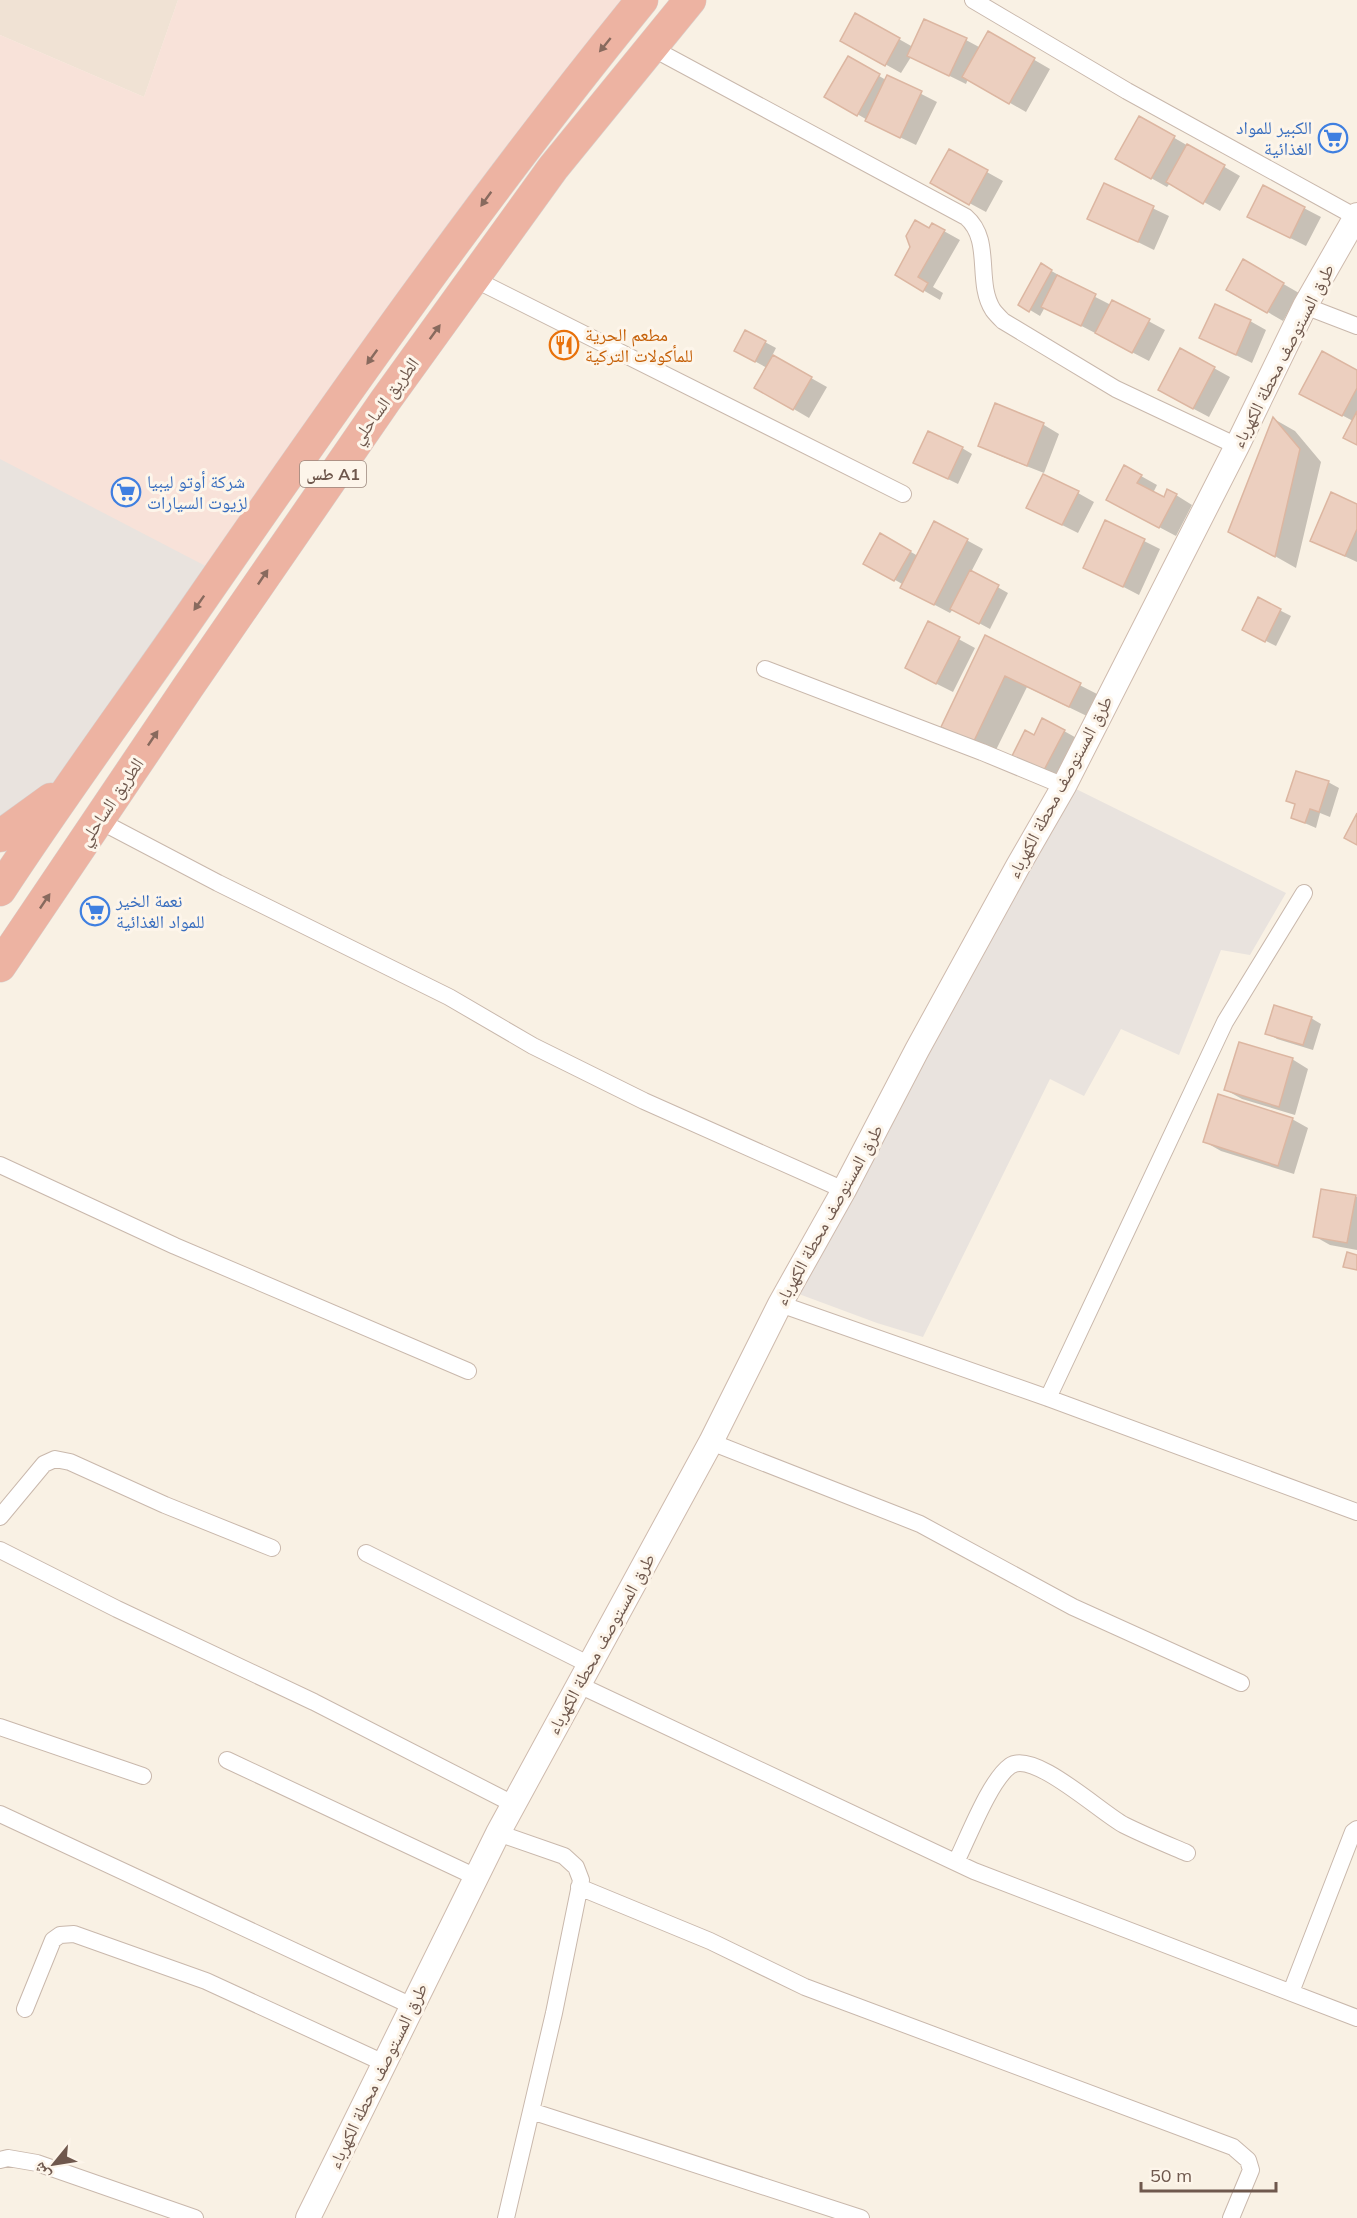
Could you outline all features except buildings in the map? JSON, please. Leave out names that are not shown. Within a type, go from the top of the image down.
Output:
[{"type":"highway","name":"الطريق الساحلي","points":[[0,890],[69,786],[364,368],[500,180],[642,0]]},
{"type":"highway","name":"الطريق الساحلي","points":[[1,964],[11,927],[98,820],[336,470],[553,168],[690,0]]},
{"type":"highway","points":[[0,836],[69,786]]},
{"type":"street","points":[[973,0],[1126,91],[1357,216]]},
{"type":"street","points":[[652,48],[966,217],[973,222],[979,235],[988,298],[993,310],[1003,321],[1116,388],[1237,446]]},
{"type":"street","name":"طرق المستوصف محطة الكهرباء","points":[[308,2218],[513,1804],[711,1442],[780,1304],[1064,786],[1237,446],[1305,306],[1357,216]]},
{"type":"street","points":[[474,279],[903,494]]},
{"type":"street","points":[[1305,306],[1357,326]]},
{"type":"street","points":[[765,669],[1064,786]]},
{"type":"street","points":[[98,820],[218,883],[448,997],[533,1046],[634,1096],[844,1190]]},
{"type":"street","points":[[1048,1398],[1225,1022],[1304,893]]},
{"type":"street","points":[[0,1165],[175,1246],[468,1371]]},
{"type":"street","points":[[780,1304],[1048,1398],[1357,1512]]},
{"type":"street","points":[[711,1442],[920,1524],[1073,1607],[1241,1683]]},
{"type":"street","points":[[0,1517],[44,1464],[55,1459],[70,1462],[165,1505],[272,1548]]},
{"type":"street","points":[[0,1550],[117,1609],[314,1702],[513,1804]]},
{"type":"street","points":[[366,1553],[585,1675],[956,1862],[1357,2018]]},
{"type":"street","points":[[0,1727],[143,1776]]},
{"type":"street","points":[[227,1760],[476,1877]]},
{"type":"street","points":[[956,1862],[997,1780],[1010,1766],[1019,1761],[1032,1764],[1069,1786],[1122,1824],[1186,1853]]},
{"type":"street","points":[[0,1814],[412,2006]]},
{"type":"street","points":[[1291,1992],[1353,1832],[1357,1829]]},
{"type":"street","points":[[498,1833],[564,1856],[576,1867],[581,1880],[555,2013],[506,2218]]},
{"type":"street","points":[[579,1887],[710,1941],[805,1987],[1233,2147],[1248,2160],[1251,2170],[1231,2218]]},
{"type":"street","points":[[25,2009],[53,1940],[60,1935],[74,1934],[206,1981],[384,2063]]},
{"type":"street","points":[[531,2110],[861,2218]]},
{"type":"street","points":[[0,2160],[8,2158],[38,2163],[195,2218]]},
{"type":"shaded area","points":[[0,0],[178,0],[144,97],[0,35]]},
{"type":"shaded area","points":[[178,0],[642,0],[0,836],[0,35],[144,97]]},
{"type":"shaded area","points":[[0,459],[219,573],[69,786],[0,836]]},
{"type":"shaded area","points":[[1068,785],[1286,893],[1250,955],[1221,950],[1179,1055],[1121,1029],[1084,1096],[1050,1079],[923,1337],[877,1323],[780,1287]]},
{"type":"place","name":"الكبير للمواد الغذائية","points":[[1333,138]]},
{"type":"place","name":"مطعم الحرية للمأكولات التركية","points":[[564,345]]},
{"type":"place","name":"شركة أوتو ليبيا لزيوت السيارات","points":[[126,492]]},
{"type":"place","name":"نعمة الخير للمواد الغذائية","points":[[95,911]]}]
